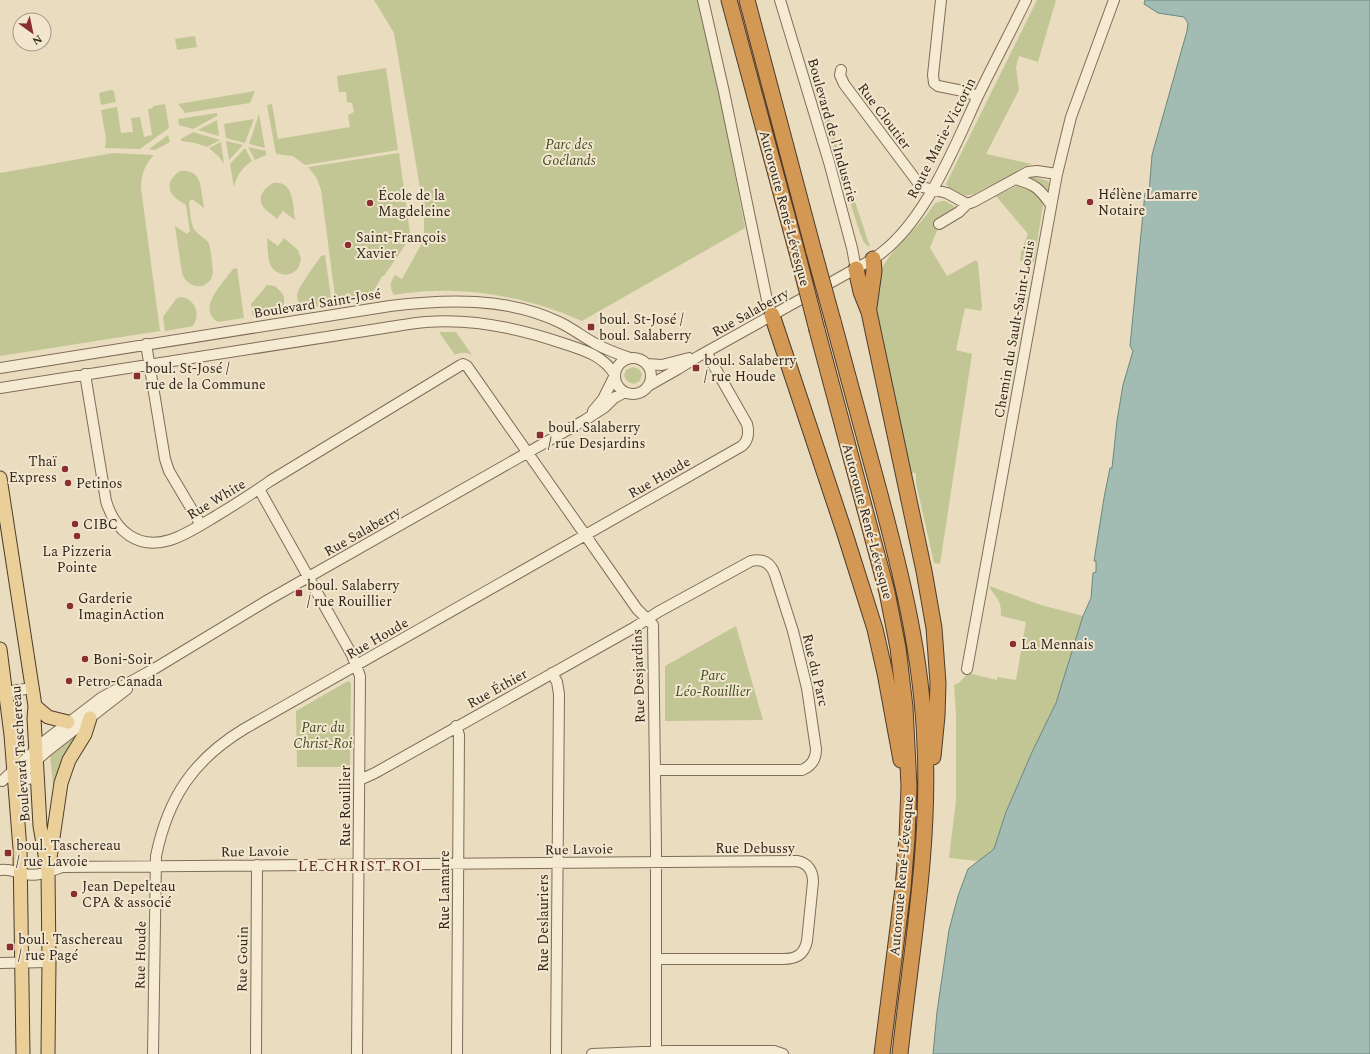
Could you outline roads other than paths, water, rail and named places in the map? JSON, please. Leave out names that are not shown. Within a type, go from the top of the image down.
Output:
[{"type":"highway","name":"Autoroute René-Lévesque","points":[[729,0],[882,572],[896,634],[906,722],[909,802],[903,888],[882,1054]]},
{"type":"highway","name":"Autoroute René-Lévesque","points":[[747,0],[895,553],[913,634],[922,693],[926,803],[924,853],[900,1054]]},
{"type":"highway","points":[[869,312],[874,271],[873,259]]},
{"type":"highway","points":[[856,269],[861,292],[869,312],[924,571],[935,639],[938,671],[937,716],[924,853]]},
{"type":"highway","points":[[772,315],[875,628],[909,802]]},
{"type":"main road","name":"Boulevard Taschereau","points":[[0,478],[35,706],[34,718],[40,826],[48,872],[48,1054]]},
{"type":"main road","name":"Boulevard Taschereau","points":[[0,649],[3,691],[14,775],[21,873],[23,1054]]},
{"type":"main road","points":[[35,706],[48,717],[68,722]]},
{"type":"main road","points":[[48,872],[61,783],[70,760],[85,734],[90,718]]},
{"type":"street","points":[[703,0],[724,92],[766,296],[772,315]]},
{"type":"street","name":"Boulevard de l'Industrie","points":[[780,0],[829,162],[852,248],[856,269]]},
{"type":"street","points":[[941,0],[933,75],[934,83],[938,86],[963,90],[978,96]]},
{"type":"street","name":"Route Marie-Victorin","points":[[856,269],[882,252],[906,228],[921,208],[932,189],[1026,0]]},
{"type":"street","name":"Chemin du Sault-Saint-Louis","points":[[967,669],[1057,174],[1071,117],[1114,0]]},
{"type":"street","name":"Rue Cloutier","points":[[841,70],[840,75],[844,84],[916,180],[921,186],[932,189]]},
{"type":"street","points":[[939,224],[959,212],[967,204],[1015,179],[1032,172],[1057,174]]},
{"type":"street","points":[[1015,179],[1029,182],[1037,187],[1051,205]]},
{"type":"street","points":[[932,189],[947,193],[967,204]]},
{"type":"street","name":"Rue Salaberry","points":[[648,386],[702,354],[856,269]]},
{"type":"street","name":"Boulevard Saint-José","points":[[0,368],[396,305],[456,301],[486,303],[542,315],[572,328],[602,347],[630,358]]},
{"type":"street","points":[[0,388],[426,322],[489,324],[536,334],[595,355],[607,364],[615,375],[618,385],[624,392],[637,393],[644,390],[648,386],[651,376],[650,368],[638,358],[630,358],[620,363],[615,375]]},
{"type":"street","points":[[146,344],[162,447],[167,465],[201,525]]},
{"type":"street","name":"Rue Salaberry","points":[[647,364],[667,364],[702,354]]},
{"type":"street","name":"Rue Houde","points":[[153,1054],[156,867],[160,837],[169,811],[182,786],[206,758],[232,736],[739,448],[746,442],[748,433],[747,424],[702,354]]},
{"type":"street","name":"Rue Desjardins","points":[[459,367],[463,364],[468,366],[641,614],[652,623],[654,630],[656,1053]]},
{"type":"street","name":"Rue White","points":[[85,374],[106,501],[110,512],[120,529],[132,538],[151,543],[171,540],[201,525],[270,481],[459,367]]},
{"type":"street","name":"Rue Salaberry","points":[[585,420],[603,399],[615,375]]},
{"type":"street","name":"Rue Salaberry","points":[[14,775],[68,722],[101,698],[154,669],[308,577],[585,420],[624,392]]},
{"type":"street","name":"Rue Rouillier","points":[[259,489],[357,665],[361,680],[357,1054]]},
{"type":"street","name":"Rue du Parc","points":[[647,619],[750,561],[760,560],[767,562],[773,569],[793,631],[809,697],[816,749],[813,762],[807,768],[802,770],[655,770]]},
{"type":"street","name":"Rue Éthier","points":[[359,779],[370,776],[647,619]]},
{"type":"street","name":"Rue Salaberry","points":[[36,755],[90,718],[154,669]]},
{"type":"street","name":"Rue Deslauriers","points":[[552,673],[557,682],[559,694],[556,1054]]},
{"type":"street","points":[[3,691],[32,688]]},
{"type":"street","name":"Rue Lamarre","points":[[456,726],[459,735],[457,1054]]},
{"type":"street","points":[[1,781],[14,775],[37,778]]},
{"type":"street","name":"Rue Lavoie","points":[[0,870],[9,869],[26,875],[36,875],[62,867],[656,862]]},
{"type":"street","name":"Rue Debussy","points":[[656,862],[798,862],[804,863],[808,866],[814,878],[806,946],[798,956],[788,959],[656,959]]},
{"type":"street","name":"Rue Gouin","points":[[256,1054],[257,865]]},
{"type":"street","points":[[0,963],[49,962]]},
{"type":"street","points":[[592,1054],[774,1051],[783,1054]]},
{"type":"water","points":[[1145,0],[1370,0],[1370,1054],[933,1054],[937,1012],[949,930],[958,896],[968,869],[994,849],[1006,812],[1033,750],[1056,703],[1083,616],[1091,598],[1093,573],[1096,572],[1096,561],[1094,561],[1104,498],[1110,468],[1112,468],[1117,421],[1123,385],[1133,351],[1130,346],[1145,193],[1149,193],[1152,155],[1188,23],[1184,17],[1158,13],[1144,4]]},
{"type":"place","name":"Hélène Lamarre Notaire","points":[[1090,202]]},
{"type":"place","name":"École de la Magdeleine","points":[[370,203]]},
{"type":"place","name":"Saint-François Xavier","points":[[348,245]]},
{"type":"place","name":"boul. St-José / boul. Salaberry","points":[[591,327]]},
{"type":"place","name":"boul. Salaberry / rue Houde","points":[[696,368]]},
{"type":"place","name":"boul. St-José / rue de la Commune","points":[[137,376]]},
{"type":"place","name":"boul. Salaberry / rue Desjardins","points":[[540,435]]},
{"type":"place","name":"Thaï Express","points":[[65,469]]},
{"type":"place","name":"Petinos","points":[[68,483]]},
{"type":"place","name":"CIBC","points":[[75,524]]},
{"type":"place","name":"La Pizzeria Pointe","points":[[77,536]]},
{"type":"place","name":"boul. Salaberry / rue Rouillier","points":[[299,593]]},
{"type":"place","name":"Garderie ImaginAction","points":[[70,606]]},
{"type":"place","name":"La Mennais","points":[[1013,644]]},
{"type":"place","name":"Boni-Soir","points":[[85,659]]},
{"type":"place","name":"Petro-Canada","points":[[69,681]]},
{"type":"place","name":"boul. Taschereau / rue Lavoie","points":[[8,853]]},
{"type":"place","name":"Jean Depelteau CPA & associé","points":[[74,894]]},
{"type":"place","name":"boul. Taschereau / rue Pagé","points":[[10,947]]},
{"type":"district","name":"LE CHRIST ROI","points":[[360,866]]},
{"type":"park label","name":"Parc des Goélands","points":[[569,152]]},
{"type":"park label","name":"Parc Léo-Rouillier","points":[[713,684]]},
{"type":"park label","name":"Parc du Christ-Roi","points":[[323,736]]}]
